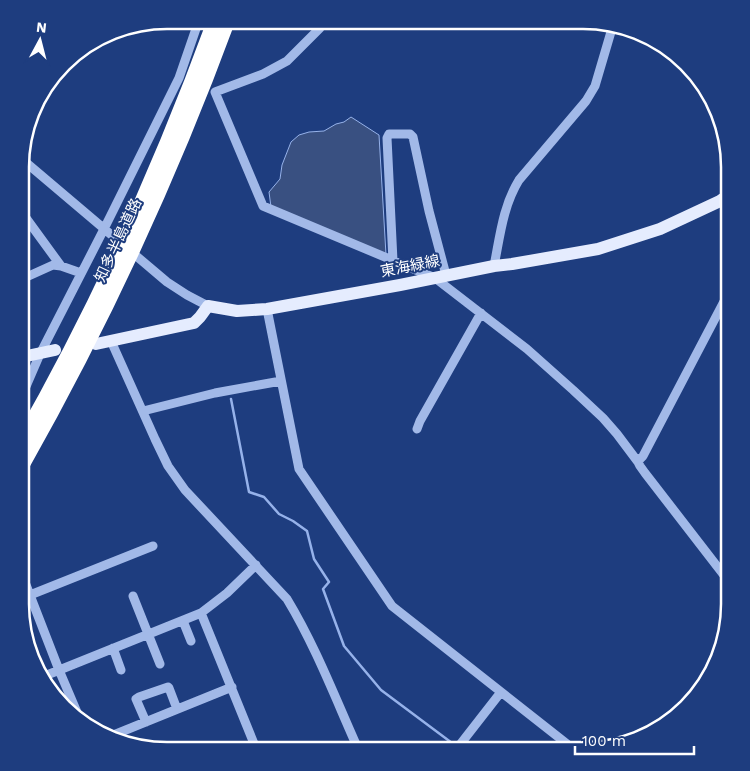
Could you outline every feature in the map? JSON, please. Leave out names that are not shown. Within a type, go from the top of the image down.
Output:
[{"type":"highway","name":"知多半島道路","points":[[29,453],[79,360],[132,238],[212,29]]},
{"type":"highway","name":"知多半島道路","points":[[132,238],[157,198],[188,125],[225,29]]},
{"type":"highway","name":"知多半島道路","points":[[29,427],[122,260]]},
{"type":"main road","name":"東海緑線","points":[[208,306],[237,310],[267,309],[494,266],[598,249],[660,229],[721,200]]},
{"type":"main road","points":[[96,344],[194,323],[208,306]]},
{"type":"main road","points":[[29,356],[55,350]]},
{"type":"street","points":[[29,379],[179,78],[197,29]]},
{"type":"street","points":[[319,29],[286,61],[263,74],[215,92],[263,206],[393,261],[440,276],[480,314],[526,348],[603,418],[638,461],[645,473],[721,571]]},
{"type":"street","points":[[494,266],[502,226],[512,192],[586,101],[595,86],[611,31]]},
{"type":"street","points":[[393,261],[387,138],[389,134],[410,134],[413,137],[435,236],[440,276]]},
{"type":"street","points":[[29,165],[166,282],[208,306]]},
{"type":"street","points":[[29,222],[61,266]]},
{"type":"street","points":[[29,276],[53,265],[81,273]]},
{"type":"street","points":[[638,461],[721,307]]},
{"type":"street","points":[[267,309],[299,469],[392,606],[565,742]]},
{"type":"street","points":[[417,429],[480,314]]},
{"type":"street","points":[[111,341],[168,466],[185,490],[287,599],[320,661],[355,742]]},
{"type":"street","points":[[143,411],[215,394],[281,382]]},
{"type":"street","points":[[29,595],[153,546]]},
{"type":"street","points":[[48,675],[201,613],[227,593],[256,564]]},
{"type":"street","points":[[133,596],[160,664]]},
{"type":"street","points":[[29,606],[75,707]]},
{"type":"street","points":[[201,613],[253,742]]},
{"type":"street","points":[[183,621],[191,641]]},
{"type":"street","points":[[113,648],[122,670]]},
{"type":"street","points":[[146,722],[136,699],[139,697],[168,686],[177,709]]},
{"type":"street","points":[[118,733],[232,687]]},
{"type":"street","points":[[462,742],[501,692]]},
{"type":"water","points":[[351,117],[379,135],[386,255],[271,207],[269,192],[280,179],[282,165],[291,142],[299,135],[324,131]]},
{"type":"waterway","points":[[231,399],[249,492],[264,497],[279,514],[307,531],[314,559],[329,582],[323,589],[344,646],[381,690],[451,742]]}]
